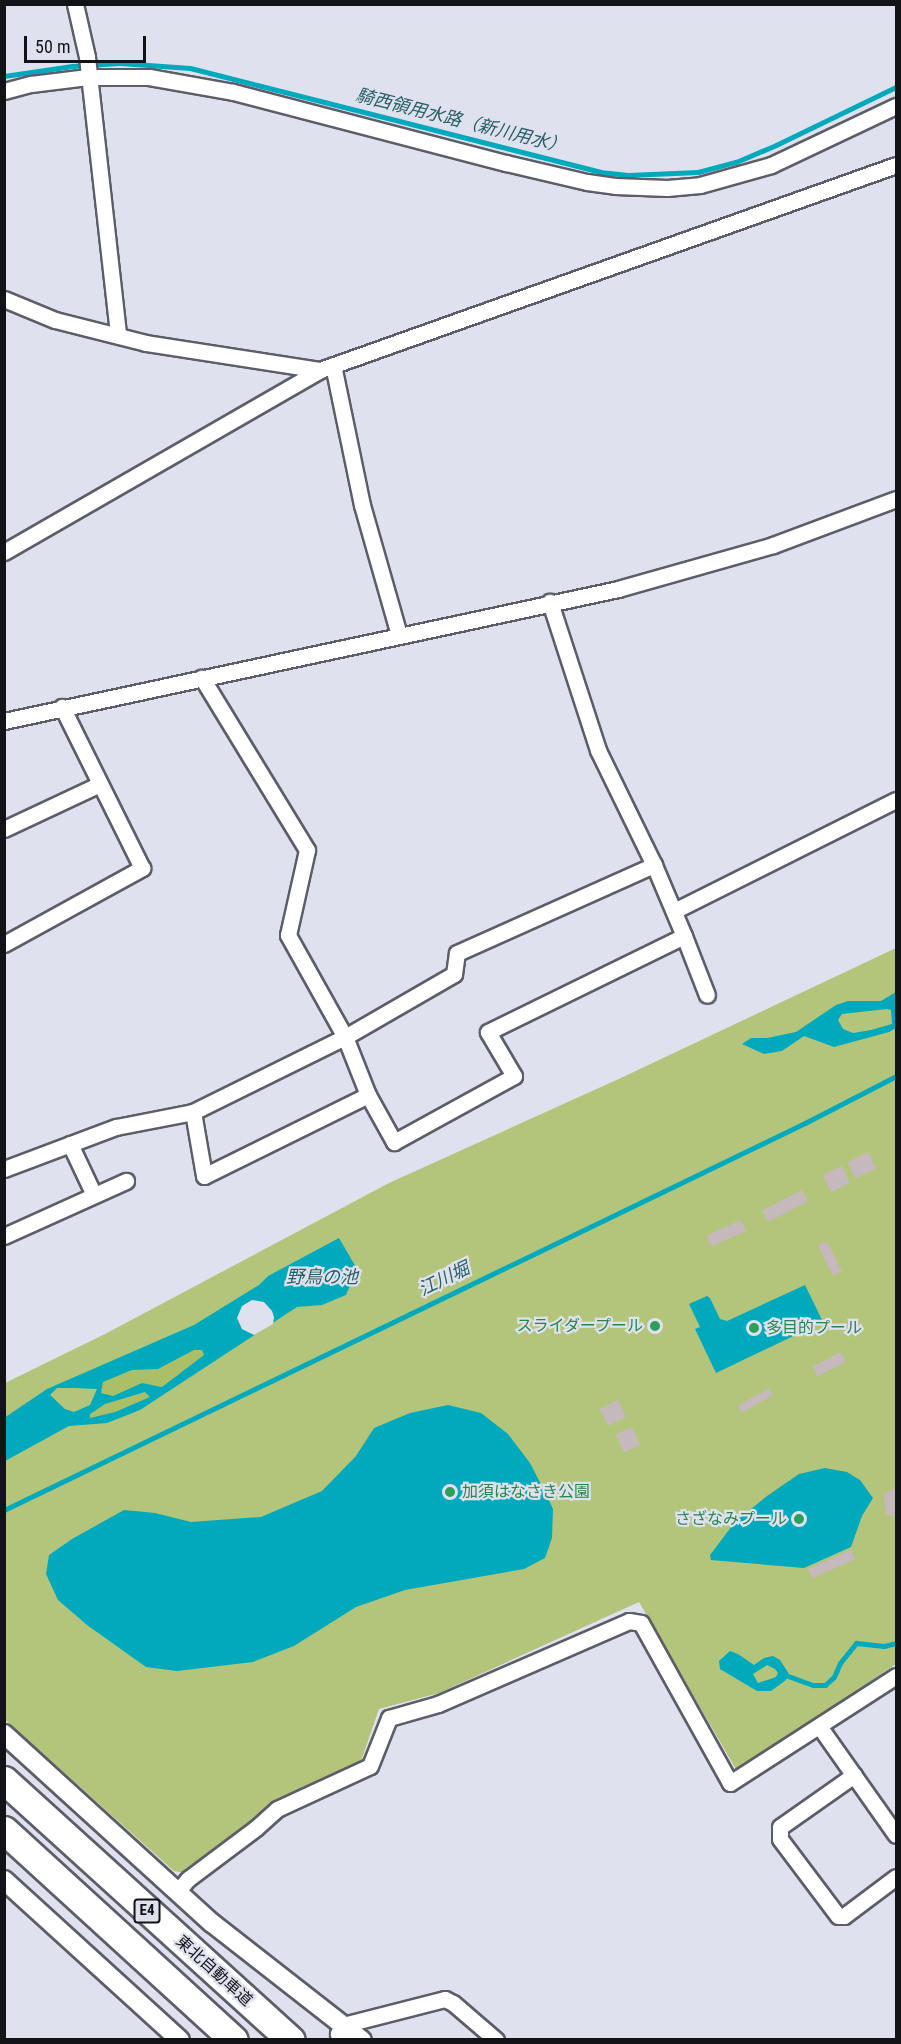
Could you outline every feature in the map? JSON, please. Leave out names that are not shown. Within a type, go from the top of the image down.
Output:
[{"type":"highway","name":"東北自動車道","points":[[4,1780],[291,2040]]},
{"type":"highway","name":"E4","points":[[4,1830],[234,2040]]},
{"type":"street","points":[[75,4],[87,57],[118,334]]},
{"type":"street","points":[[4,91],[31,84],[88,76],[149,77],[233,92],[530,169],[615,186],[658,188],[700,185],[771,165],[897,106]]},
{"type":"street","points":[[4,552],[327,367],[897,165]]},
{"type":"street","points":[[4,299],[55,320],[118,334],[146,343],[327,367]]},
{"type":"street","points":[[327,367],[362,505],[399,635]]},
{"type":"street","points":[[4,721],[618,589],[773,545],[897,499]]},
{"type":"street","points":[[550,602],[598,750],[654,865],[707,995]]},
{"type":"street","points":[[202,678],[307,850],[288,935],[345,1037],[368,1095],[394,1142],[514,1076],[488,1032],[684,936]]},
{"type":"street","points":[[4,944],[142,868],[62,707]]},
{"type":"street","points":[[4,829],[100,784]]},
{"type":"street","points":[[674,911],[897,800]]},
{"type":"street","points":[[4,1169],[116,1127],[193,1112],[345,1037],[454,974],[457,953],[654,865]]},
{"type":"street","points":[[193,1112],[204,1176],[368,1095]]},
{"type":"street","points":[[70,1144],[94,1196]]},
{"type":"street","points":[[4,1236],[126,1181]]},
{"type":"street","points":[[177,1892],[189,1879],[277,1809],[370,1766],[389,1718],[438,1704],[630,1621],[641,1623],[730,1783],[897,1676]]},
{"type":"street","points":[[819,1726],[897,1835]]},
{"type":"street","points":[[4,1734],[234,1941],[342,2032],[362,2040]]},
{"type":"street","points":[[854,1775],[780,1827],[780,1839],[838,1916],[844,1916],[897,1877]]},
{"type":"street","points":[[4,1880],[180,2040]]},
{"type":"street","points":[[342,2032],[445,1999],[453,2003],[496,2040]]},
{"type":"green space","name":"加須はなさき公園","points":[[896,948],[896,1664],[737,1771],[639,1602],[439,1693],[379,1709],[361,1761],[266,1809],[185,1873],[174,1871],[5,1720],[5,1383],[105,1334],[389,1183],[623,1077]]},
{"type":"green space","points":[[194,1350],[202,1350],[204,1355],[162,1387],[142,1383],[113,1396],[101,1393],[103,1382],[132,1370],[158,1369]]},
{"type":"green space","points":[[146,1392],[151,1397],[115,1412],[90,1418],[90,1414],[105,1404]]},
{"type":"water","points":[[896,992],[896,1028],[889,1032],[834,1047],[804,1036],[782,1051],[764,1054],[742,1044],[751,1038],[767,1038],[796,1032],[836,1005],[848,1001],[881,1001]],"holes":[[[891,1010],[892,1024],[871,1030],[853,1033],[843,1029],[838,1020],[842,1014]]]},
{"type":"water","name":"野鳥の池","points":[[339,1238],[357,1269],[346,1295],[322,1305],[297,1307],[140,1410],[107,1423],[69,1426],[5,1461],[4,1418],[47,1389],[194,1325],[259,1285],[268,1276]],"holes":[[[194,1350],[202,1350],[204,1355],[162,1387],[142,1383],[113,1396],[101,1393],[103,1382],[132,1370],[158,1369]],[[57,1388],[97,1389],[90,1405],[74,1412],[65,1409],[50,1395]],[[145,1392],[150,1397],[115,1412],[90,1418],[90,1414],[105,1404]]]},
{"type":"water","name":"多目的プール","points":[[805,1285],[823,1322],[716,1373],[695,1329],[700,1327],[689,1304],[707,1296],[720,1319],[727,1321]]},
{"type":"water","points":[[448,1405],[481,1413],[508,1434],[530,1463],[553,1509],[552,1538],[545,1558],[524,1569],[405,1590],[356,1607],[294,1646],[253,1662],[177,1671],[146,1667],[87,1625],[58,1600],[46,1574],[49,1555],[72,1539],[124,1510],[155,1513],[191,1522],[261,1517],[322,1491],[356,1456],[374,1428],[410,1413]]},
{"type":"water","name":"さざなみプール","points":[[825,1468],[847,1472],[860,1480],[873,1498],[862,1516],[851,1547],[804,1568],[711,1560],[710,1555],[735,1522],[767,1496],[799,1474]]},
{"type":"water","points":[[730,1651],[754,1665],[764,1658],[773,1656],[780,1660],[789,1674],[786,1680],[771,1691],[757,1691],[720,1669],[719,1661]],"holes":[[[767,1665],[778,1673],[776,1677],[758,1683],[753,1674]]]},
{"type":"pier","points":[[252,1300],[264,1302],[274,1317],[273,1324],[254,1335],[242,1329],[237,1318],[242,1306]]},
{"type":"building","points":[[868,1152],[876,1168],[856,1178],[848,1162]]},
{"type":"building","points":[[842,1166],[850,1183],[831,1192],[823,1175]]},
{"type":"building","points":[[802,1190],[808,1202],[768,1222],[762,1210]]},
{"type":"building","points":[[741,1220],[746,1231],[711,1246],[706,1235]]},
{"type":"building","points":[[827,1241],[842,1272],[833,1276],[818,1245]]},
{"type":"building","points":[[841,1352],[846,1362],[817,1376],[812,1367]]},
{"type":"building","points":[[769,1388],[773,1395],[742,1413],[738,1406]]},
{"type":"building","points":[[618,1400],[626,1417],[608,1426],[600,1408]]},
{"type":"building","points":[[632,1427],[640,1445],[624,1453],[616,1434]]},
{"type":"building","points":[[896,1488],[896,1517],[886,1514],[884,1494]]},
{"type":"building","points":[[851,1550],[855,1559],[812,1578],[808,1569]]},
{"type":"waterway","name":"騎西領用水路（新川用水）","points":[[4,76],[72,66],[120,63],[190,68],[600,172],[628,175],[698,172],[736,162],[896,87]]},
{"type":"waterway","name":"江川堀","points":[[4,1510],[805,1123],[896,1076]]},
{"type":"waterway","points":[[788,1676],[813,1685],[825,1685],[834,1677],[840,1663],[856,1643],[884,1646],[896,1643]]},
{"type":"place","name":"スライダープール","points":[[655,1326]]},
{"type":"place","name":"多目的プール","points":[[754,1328]]},
{"type":"place","name":"加須はなさき公園","points":[[450,1492]]},
{"type":"place","name":"さざなみプール","points":[[799,1519]]}]
